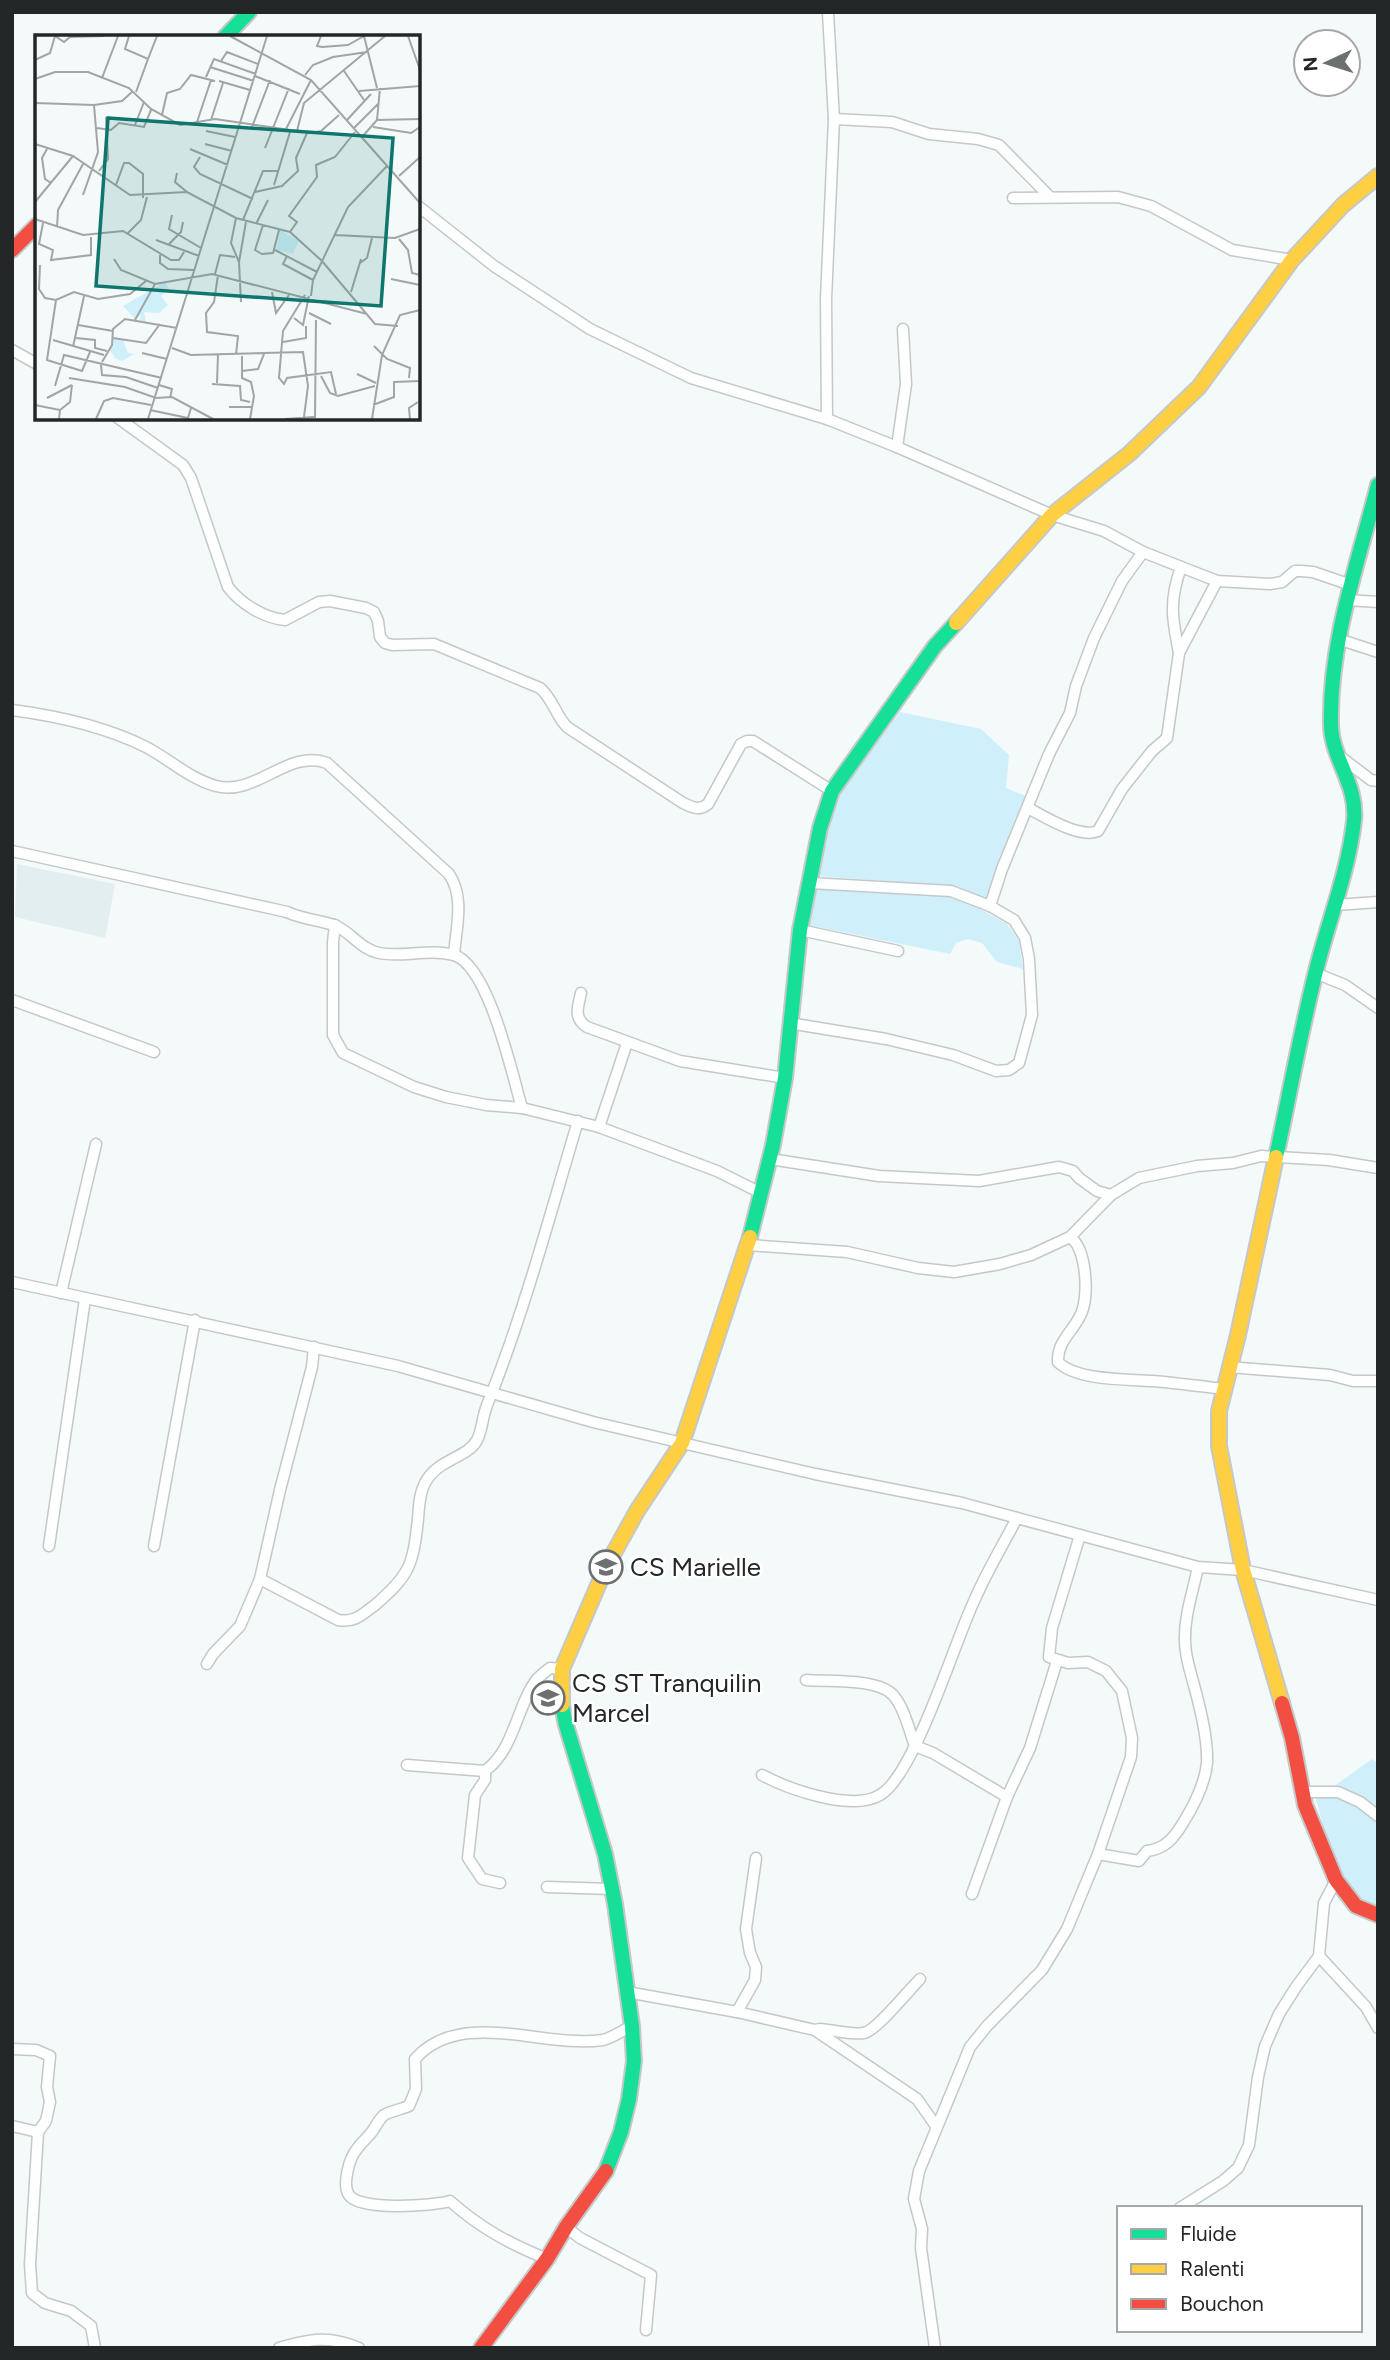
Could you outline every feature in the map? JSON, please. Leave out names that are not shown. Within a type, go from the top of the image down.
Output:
[{"type":"main road","points":[[231,35],[249,12]]},
{"type":"main road","points":[[481,2348],[604,2176],[621,2132],[629,2099],[634,2061],[632,2026],[612,1889],[598,1828],[566,1725],[562,1702],[562,1669],[606,1567],[636,1511],[682,1443],[748,1245],[770,1159],[785,1078],[800,930],[820,828],[832,792],[935,646],[1052,515],[1129,454],[1199,387],[1292,260],[1343,205],[1378,176]]},
{"type":"main road","points":[[12,250],[35,227]]},
{"type":"main road","points":[[1378,485],[1338,639],[1331,695],[1331,738],[1352,789],[1354,819],[1336,905],[1315,973],[1219,1411],[1219,1447],[1243,1570],[1286,1716],[1305,1805],[1336,1880],[1356,1906],[1378,1915]]},
{"type":"street","points":[[827,419],[826,299],[834,119],[828,12]]},
{"type":"street","points":[[834,119],[892,122],[929,134],[978,139],[999,145],[1050,197]]},
{"type":"street","points":[[1013,198],[1118,197],[1151,206],[1232,250],[1292,260]]},
{"type":"street","points":[[420,208],[494,266],[590,329],[691,378],[827,419],[1052,515],[1104,531],[1143,552],[1217,581],[1270,584],[1282,582],[1295,571],[1301,571],[1313,572],[1351,585]]},
{"type":"street","points":[[897,447],[906,384],[903,329]]},
{"type":"street","points":[[12,350],[35,364]]},
{"type":"street","points":[[121,420],[183,465],[196,487],[228,587],[236,598],[265,615],[285,620],[319,601],[366,608],[374,612],[380,637],[385,643],[435,644],[540,688],[548,695],[567,727],[696,809],[708,804],[741,744],[747,741],[753,741],[832,792]]},
{"type":"street","points":[[990,906],[1002,869],[1049,754],[1070,713],[1076,686],[1094,638],[1122,581],[1143,552]]},
{"type":"street","points":[[1028,808],[1083,833],[1092,834],[1098,831],[1122,789],[1152,751],[1167,738],[1179,653],[1172,592],[1181,567]]},
{"type":"street","points":[[1179,653],[1217,581]]},
{"type":"street","points":[[1347,600],[1378,601]]},
{"type":"street","points":[[1338,639],[1378,652]]},
{"type":"street","points":[[12,710],[45,714],[116,734],[148,748],[216,786],[241,786],[309,758],[327,763],[449,874],[456,884],[459,899],[454,955]]},
{"type":"street","points":[[1338,755],[1371,780],[1378,781]]},
{"type":"street","points":[[12,852],[335,925],[365,948],[376,952],[454,955],[472,968],[490,1001],[522,1108]]},
{"type":"street","points":[[789,1023],[886,1039],[953,1055],[996,1071],[1009,1070],[1019,1063],[1032,1015],[1029,959],[1025,938],[1014,920],[990,906],[951,891],[810,883]]},
{"type":"street","points":[[1336,905],[1378,902]]},
{"type":"street","points":[[335,925],[333,1035],[343,1053],[414,1087],[446,1097],[486,1105],[522,1108],[599,1128],[717,1171],[761,1193]]},
{"type":"street","points":[[800,930],[898,951]]},
{"type":"street","points":[[1315,973],[1345,985],[1378,1008]]},
{"type":"street","points":[[581,993],[577,1014],[580,1023],[680,1062],[785,1078]]},
{"type":"street","points":[[12,1000],[154,1052]]},
{"type":"street","points":[[599,1128],[627,1042]]},
{"type":"street","points":[[260,1579],[338,1620],[355,1620],[394,1588],[408,1571],[413,1558],[423,1487],[430,1472],[472,1447],[477,1441],[521,1313],[578,1121]]},
{"type":"street","points":[[61,1293],[96,1144]]},
{"type":"street","points":[[748,1245],[847,1252],[918,1268],[954,1272],[1021,1258],[1070,1237],[1111,1195],[1139,1178],[1261,1156],[1350,1163],[1378,1168]]},
{"type":"street","points":[[770,1159],[879,1176],[979,1181],[1059,1167],[1073,1171],[1097,1191],[1111,1195]]},
{"type":"street","points":[[1070,1237],[1077,1242],[1080,1249],[1085,1283],[1083,1310],[1060,1345],[1058,1353],[1058,1362],[1065,1369],[1105,1379],[1223,1389]]},
{"type":"street","points":[[12,1282],[398,1366],[580,1419],[815,1474],[962,1503],[1198,1567],[1243,1570],[1378,1600]]},
{"type":"street","points":[[49,1546],[85,1299]]},
{"type":"street","points":[[154,1546],[195,1321]]},
{"type":"street","points":[[207,1664],[240,1626],[260,1579],[312,1367],[314,1347]]},
{"type":"street","points":[[1229,1367],[1330,1375],[1353,1381],[1378,1381]]},
{"type":"street","points":[[762,1775],[823,1798],[855,1801],[880,1796],[899,1776],[915,1746],[975,1598],[1017,1518]]},
{"type":"street","points":[[934,2348],[920,2248],[922,2229],[914,2199],[919,2171],[970,2048],[987,2026],[1042,1970],[1067,1929],[1098,1854],[1131,1757],[1132,1738],[1122,1691],[1106,1671],[1088,1662],[1057,1661],[1049,1657],[1052,1628],[1080,1535]]},
{"type":"street","points":[[1098,1854],[1139,1861],[1147,1852],[1158,1850],[1175,1837],[1191,1812],[1204,1777],[1207,1763],[1203,1732],[1184,1639],[1198,1567]]},
{"type":"street","points":[[971,1894],[1007,1797],[1030,1748],[1057,1661]]},
{"type":"street","points":[[407,1765],[485,1771],[495,1763],[511,1736],[537,1680],[550,1668],[562,1669]]},
{"type":"street","points":[[806,1680],[867,1683],[892,1694],[915,1746],[933,1753],[1007,1797]]},
{"type":"street","points":[[485,1771],[485,1780],[475,1794],[468,1858],[482,1879],[500,1883]]},
{"type":"street","points":[[1303,1791],[1338,1792],[1360,1802],[1378,1816]]},
{"type":"street","points":[[737,2012],[755,1980],[756,1967],[750,1953],[746,1929],[756,1858]]},
{"type":"street","points":[[1183,2206],[1223,2181],[1238,2168],[1249,2145],[1265,2046],[1290,1996],[1319,1956],[1324,1903],[1336,1880]]},
{"type":"street","points":[[547,1887],[612,1889]]},
{"type":"street","points":[[1319,1956],[1356,1994],[1378,2028]]},
{"type":"street","points":[[815,2031],[820,2029],[865,2033],[878,2026],[920,1979]]},
{"type":"street","points":[[627,1992],[737,2012],[815,2031],[916,2099],[936,2126]]},
{"type":"street","points":[[547,2259],[509,2244],[471,2219],[450,2201],[408,2205],[355,2201],[349,2195],[346,2185],[351,2160],[355,2150],[363,2144],[384,2116],[410,2106],[416,2089],[415,2059],[423,2049],[440,2040],[463,2034],[501,2033],[567,2040],[604,2040],[632,2026]]},
{"type":"street","points":[[12,2049],[36,2049],[50,2056],[47,2087],[50,2102],[46,2121],[38,2132],[30,2264],[32,2293],[45,2302],[71,2311],[92,2326],[95,2348]]},
{"type":"street","points":[[12,2126],[38,2132]]},
{"type":"street","points":[[566,2227],[580,2238],[651,2275],[646,2330]]},
{"type":"street","points":[[279,2348],[307,2340],[334,2339],[359,2348]]},
{"type":"shaded area","points":[[900,712],[981,729],[1009,755],[1006,788],[1028,797],[986,900],[940,885],[817,876],[838,795]]},
{"type":"shaded area","points":[[17,864],[115,884],[105,938],[15,917]]},
{"type":"shaded area","points":[[817,889],[947,896],[982,910],[1007,924],[1019,941],[1023,969],[997,962],[982,943],[968,939],[956,943],[950,954],[808,925]]},
{"type":"shaded area","points":[[1372,1759],[1378,1764],[1378,1912],[1351,1893],[1342,1879],[1329,1848],[1316,1799]]},
{"type":"traffic: fast","points":[[227,35],[249,12]]},
{"type":"traffic: fast","points":[[1276,1157],[1310,998],[1351,841],[1354,808],[1332,736],[1332,694],[1346,603],[1378,485]]},
{"type":"traffic: fast","points":[[750,1237],[773,1145],[785,1078],[800,930],[820,828],[832,791],[935,646],[956,623]]},
{"type":"traffic: fast","points":[[562,1705],[605,1854],[615,1904],[632,2026],[634,2061],[629,2099],[621,2132],[606,2171]]},
{"type":"traffic: slow","points":[[956,623],[1052,515],[1129,454],[1199,387],[1292,260],[1343,205],[1378,176]]},
{"type":"traffic: slow","points":[[1276,1157],[1219,1411],[1219,1446],[1243,1570],[1282,1703]]},
{"type":"traffic: slow","points":[[562,1705],[562,1669],[606,1567],[637,1511],[682,1443],[750,1237]]},
{"type":"traffic: jam","points":[[12,250],[35,227]]},
{"type":"traffic: jam","points":[[1282,1703],[1305,1805],[1336,1880],[1356,1906],[1378,1915]]},
{"type":"traffic: jam","points":[[481,2348],[547,2259],[606,2171]]},
{"type":"place","name":"CS Marielle","points":[[606,1567]]},
{"type":"place","name":"CS ST Tranquilin Marcel","points":[[548,1698]]}]
